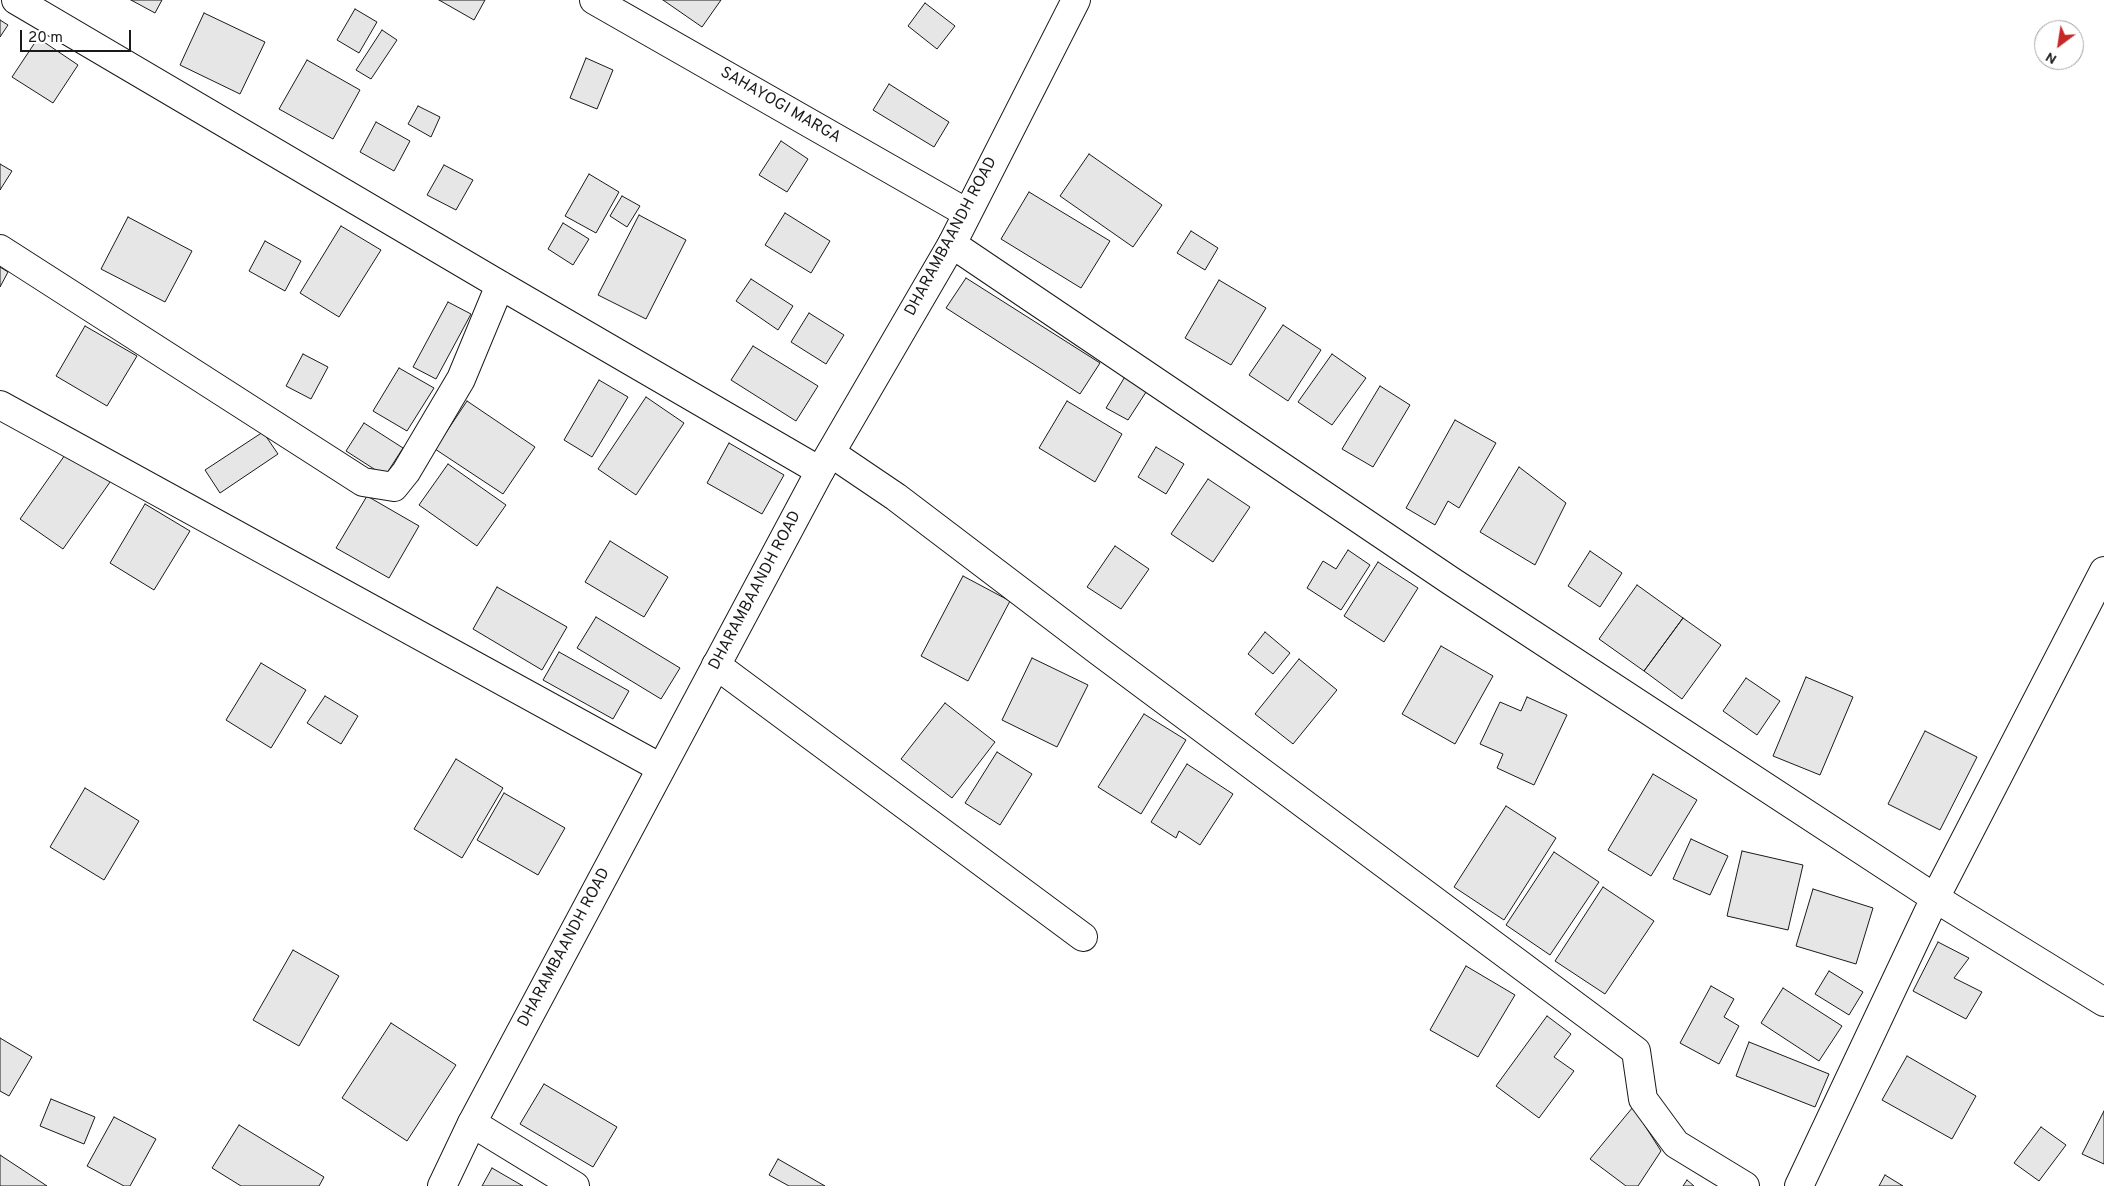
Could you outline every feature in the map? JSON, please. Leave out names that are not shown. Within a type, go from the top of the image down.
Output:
[{"type":"street","points":[[16,0],[500,285],[826,462],[896,497],[1100,652],[1636,1051],[1644,1099],[1676,1144],[1745,1186]]},
{"type":"street","name":"SAHAYOGI MARGA","points":[[594,0],[967,213]]},
{"type":"street","name":"DHARAMBAANDH ROAD","points":[[442,1186],[472,1123],[716,665],[826,462],[952,244],[1076,0]]},
{"type":"street","points":[[952,244],[1451,581],[1935,898],[2104,1002]]},
{"type":"street","points":[[0,249],[363,482],[394,487],[406,472],[461,379],[500,285]]},
{"type":"street","points":[[0,405],[662,768]]},
{"type":"street","points":[[1799,1186],[1935,898],[2097,608],[2104,571]]},
{"type":"street","points":[[716,665],[1083,937]]},
{"type":"street","points":[[472,1123],[575,1186]]},
{"type":"building","points":[[131,0],[162,0],[155,13]]},
{"type":"building","points":[[439,0],[485,0],[474,20]]},
{"type":"building","points":[[663,0],[721,0],[702,27]]},
{"type":"building","points":[[925,3],[955,26],[937,49],[908,26]]},
{"type":"building","points":[[355,9],[377,22],[359,53],[337,40]]},
{"type":"building","points":[[204,13],[265,42],[240,94],[180,65]]},
{"type":"building","points":[[0,20],[8,25],[0,37]]},
{"type":"building","points":[[382,30],[397,40],[371,79],[356,70]]},
{"type":"building","points":[[38,38],[78,65],[53,103],[12,77]]},
{"type":"building","points":[[586,58],[613,70],[597,109],[570,98]]},
{"type":"building","points":[[307,60],[360,90],[333,139],[279,109]]},
{"type":"building","points":[[889,84],[949,122],[934,147],[873,110]]},
{"type":"building","points":[[418,106],[440,117],[431,137],[408,124]]},
{"type":"building","points":[[376,122],[410,141],[394,171],[360,152]]},
{"type":"building","points":[[781,141],[808,159],[787,192],[759,175]]},
{"type":"building","points":[[1089,154],[1162,205],[1133,247],[1060,196]]},
{"type":"building","points":[[0,164],[12,171],[0,190]]},
{"type":"building","points":[[444,165],[473,180],[456,210],[427,195]]},
{"type":"building","points":[[589,174],[619,192],[596,233],[565,216]]},
{"type":"building","points":[[1029,192],[1110,241],[1081,288],[1001,239]]},
{"type":"building","points":[[622,196],[640,206],[627,227],[610,216]]},
{"type":"building","points":[[785,213],[830,241],[811,273],[765,245]]},
{"type":"building","points":[[639,215],[686,240],[646,319],[598,295]]},
{"type":"building","points":[[128,217],[192,251],[165,302],[101,269]]},
{"type":"building","points":[[563,223],[589,239],[573,265],[548,249]]},
{"type":"building","points":[[341,226],[381,250],[339,317],[300,293]]},
{"type":"building","points":[[1191,231],[1218,248],[1205,270],[1177,253]]},
{"type":"building","points":[[265,241],[301,261],[285,291],[249,271]]},
{"type":"building","points":[[0,267],[8,272],[0,287]]},
{"type":"building","points":[[966,278],[1100,363],[1080,394],[946,308]]},
{"type":"building","points":[[751,279],[793,306],[778,330],[736,301]]},
{"type":"building","points":[[1219,280],[1266,308],[1231,365],[1185,338]]},
{"type":"building","points":[[448,302],[471,314],[436,379],[413,367]]},
{"type":"building","points":[[809,313],[844,335],[826,364],[791,342]]},
{"type":"building","points":[[1283,325],[1321,350],[1288,401],[1249,375]]},
{"type":"building","points":[[85,326],[137,356],[107,406],[56,376]]},
{"type":"building","points":[[753,346],[818,386],[796,421],[731,380]]},
{"type":"building","points":[[303,354],[328,367],[311,399],[286,386]]},
{"type":"building","points":[[1332,354],[1366,378],[1332,425],[1298,402]]},
{"type":"building","points":[[399,368],[434,388],[407,431],[373,411]]},
{"type":"building","points":[[1126,375],[1148,389],[1128,420],[1106,408]]},
{"type":"building","points":[[599,380],[628,397],[592,457],[564,440]]},
{"type":"building","points":[[1380,386],[1410,405],[1373,467],[1342,449]]},
{"type":"building","points":[[646,397],[684,423],[636,495],[598,469]]},
{"type":"building","points":[[467,401],[535,447],[503,494],[435,449]]},
{"type":"building","points":[[1067,401],[1122,434],[1095,482],[1039,448]]},
{"type":"building","points":[[1455,420],[1496,443],[1459,508],[1448,501],[1435,525],[1406,508]]},
{"type":"building","points":[[364,423],[403,448],[385,476],[346,451]]},
{"type":"building","points":[[263,432],[278,454],[220,493],[205,470]]},
{"type":"building","points":[[729,443],[784,475],[762,514],[707,483]]},
{"type":"building","points":[[72,445],[115,475],[63,549],[20,519]]},
{"type":"building","points":[[1156,447],[1184,464],[1166,494],[1138,477]]},
{"type":"building","points":[[448,464],[506,505],[477,546],[419,505]]},
{"type":"building","points":[[1519,467],[1566,503],[1535,565],[1480,532]]},
{"type":"building","points":[[1208,479],[1250,507],[1213,562],[1171,534]]},
{"type":"building","points":[[367,496],[419,526],[389,578],[336,548]]},
{"type":"building","points":[[145,504],[190,531],[154,590],[110,563]]},
{"type":"building","points":[[610,541],[668,577],[644,617],[585,582]]},
{"type":"building","points":[[1115,546],[1149,569],[1121,609],[1087,587]]},
{"type":"building","points":[[1348,550],[1370,565],[1341,610],[1307,588],[1323,561],[1336,569]]},
{"type":"building","points":[[1590,551],[1622,573],[1600,607],[1568,586]]},
{"type":"building","points":[[1378,562],[1418,588],[1384,642],[1344,616]]},
{"type":"building","points":[[963,576],[1010,601],[968,681],[921,656]]},
{"type":"building","points":[[1637,585],[1683,618],[1644,671],[1599,639]]},
{"type":"building","points":[[497,587],[567,627],[542,670],[473,629]]},
{"type":"building","points":[[596,617],[680,668],[661,699],[577,648]]},
{"type":"building","points":[[1683,618],[1721,645],[1682,699],[1644,671]]},
{"type":"building","points":[[1265,632],[1290,653],[1273,674],[1248,654]]},
{"type":"building","points":[[1441,646],[1493,676],[1455,744],[1402,714]]},
{"type":"building","points":[[559,652],[629,691],[613,719],[543,680]]},
{"type":"building","points":[[1032,658],[1088,685],[1057,747],[1002,720]]},
{"type":"building","points":[[1299,659],[1337,690],[1293,744],[1255,714]]},
{"type":"building","points":[[261,663],[306,690],[271,748],[226,720]]},
{"type":"building","points":[[1806,677],[1853,697],[1820,775],[1773,756]]},
{"type":"building","points":[[1746,678],[1780,701],[1757,735],[1723,711]]},
{"type":"building","points":[[325,696],[358,716],[341,744],[307,723]]},
{"type":"building","points":[[1527,697],[1567,715],[1534,785],[1497,768],[1503,754],[1480,744],[1500,702],[1521,711]]},
{"type":"building","points":[[945,703],[995,742],[952,798],[901,759]]},
{"type":"building","points":[[1144,714],[1186,740],[1141,814],[1098,787]]},
{"type":"building","points":[[1925,731],[1977,757],[1940,830],[1888,804]]},
{"type":"building","points":[[997,752],[1032,774],[1000,825],[965,803]]},
{"type":"building","points":[[456,759],[503,788],[462,858],[414,829]]},
{"type":"building","points":[[1187,764],[1233,794],[1200,845],[1179,831],[1176,838],[1151,822]]},
{"type":"building","points":[[1653,774],[1697,800],[1651,876],[1608,850]]},
{"type":"building","points":[[85,788],[139,821],[104,880],[50,847]]},
{"type":"building","points":[[504,793],[565,828],[538,875],[477,840]]},
{"type":"building","points":[[1506,806],[1556,838],[1504,920],[1454,887]]},
{"type":"building","points":[[1691,839],[1728,856],[1710,895],[1673,879]]},
{"type":"building","points":[[1742,851],[1803,865],[1788,930],[1727,916]]},
{"type":"building","points":[[1554,852],[1599,882],[1550,955],[1506,925]]},
{"type":"building","points":[[1603,887],[1654,921],[1605,994],[1555,961]]},
{"type":"building","points":[[1813,889],[1873,908],[1856,964],[1796,946]]},
{"type":"building","points":[[1938,942],[1969,958],[1954,978],[1982,992],[1966,1019],[1913,991]]},
{"type":"building","points":[[293,950],[339,976],[299,1046],[253,1020]]},
{"type":"building","points":[[1466,966],[1515,995],[1478,1057],[1430,1030]]},
{"type":"building","points":[[1829,971],[1863,992],[1849,1015],[1815,994]]},
{"type":"building","points":[[1711,986],[1734,999],[1724,1017],[1739,1026],[1719,1064],[1680,1043]]},
{"type":"building","points":[[1783,988],[1842,1026],[1819,1061],[1761,1023]]},
{"type":"building","points":[[1547,1016],[1571,1034],[1554,1057],[1574,1071],[1539,1118],[1496,1086]]},
{"type":"building","points":[[391,1023],[456,1065],[407,1141],[342,1098]]},
{"type":"building","points":[[0,1038],[32,1057],[9,1096],[0,1091]]},
{"type":"building","points":[[1749,1042],[1829,1074],[1815,1107],[1736,1076]]},
{"type":"building","points":[[1907,1056],[1976,1096],[1952,1139],[1882,1100]]},
{"type":"building","points":[[544,1084],[617,1127],[593,1167],[520,1124]]},
{"type":"building","points":[[51,1099],[95,1117],[84,1144],[40,1126]]},
{"type":"building","points":[[1633,1107],[1661,1151],[1638,1186],[1626,1186],[1590,1159]]},
{"type":"building","points":[[2104,1111],[2104,1164],[2082,1154]]},
{"type":"building","points":[[114,1117],[156,1139],[130,1186],[124,1186],[87,1166]]},
{"type":"building","points":[[239,1125],[324,1177],[319,1186],[241,1186],[212,1168]]},
{"type":"building","points":[[2041,1127],[2066,1145],[2039,1181],[2014,1163]]},
{"type":"building","points":[[0,1155],[47,1186],[0,1186]]},
{"type":"building","points":[[778,1159],[825,1186],[789,1186],[769,1175]]},
{"type":"building","points":[[492,1168],[523,1186],[482,1186]]},
{"type":"building","points":[[1885,1175],[1903,1186],[1879,1186]]},
{"type":"building","points":[[1687,1180],[1694,1186],[1683,1186]]}]
